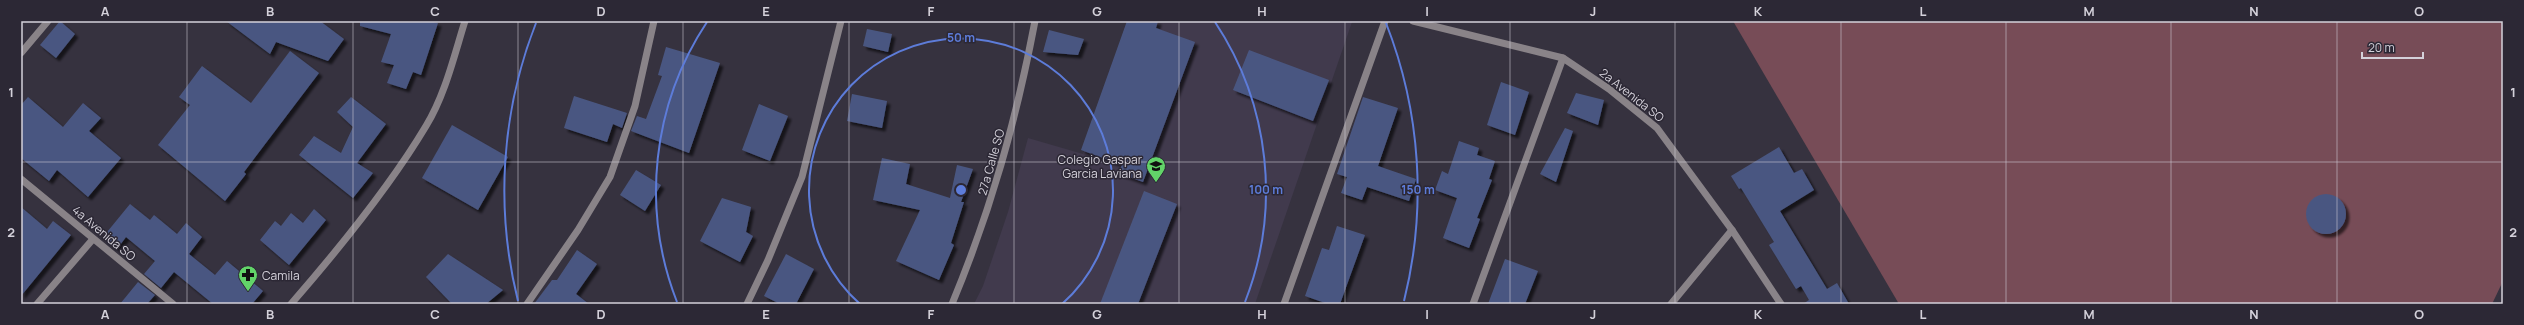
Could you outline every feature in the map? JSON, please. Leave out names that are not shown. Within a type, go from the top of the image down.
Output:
[{"type":"street","points":[[21,53],[48,21]]},
{"type":"street","points":[[290,304],[339,248],[427,125],[450,68],[465,21]]},
{"type":"street","points":[[527,304],[578,230],[610,177],[634,106],[654,21]]},
{"type":"street","points":[[747,304],[768,260],[802,177],[841,21]]},
{"type":"street","name":"27a Calle SO","points":[[952,304],[977,244],[1001,171],[1024,82],[1035,21]]},
{"type":"street","points":[[1284,304],[1385,21]]},
{"type":"street","name":"2a Avenida SO","points":[[1413,21],[1563,58],[1610,89],[1658,128],[1732,230],[1781,304]]},
{"type":"street","points":[[1473,304],[1563,58]]},
{"type":"street","name":"4a Avenida SO","points":[[21,179],[173,304]]},
{"type":"street","points":[[1671,304],[1732,230]]},
{"type":"street","points":[[38,304],[93,239]]},
{"type":"shaded area","name":"Colegio Gaspar Garcia Laviana","points":[[1127,21],[1352,22],[1255,304],[974,304],[983,286],[1008,212],[1028,138],[1083,154]]},
{"type":"shaded area","points":[[1733,21],[2503,21],[2503,281],[2492,304],[1899,304]]},
{"type":"building","points":[[60,21],[75,34],[56,58],[40,45]]},
{"type":"building","points":[[226,21],[320,21],[344,39],[328,61],[276,42],[270,54]]},
{"type":"building","points":[[360,21],[429,21],[438,23],[421,75],[413,72],[406,89],[387,83],[394,65],[381,62],[391,34],[360,26]]},
{"type":"building","points":[[1127,21],[1158,21],[1156,28],[1195,42],[1143,182],[1118,173],[1122,165],[1081,150]]},
{"type":"building","points":[[867,29],[892,34],[888,52],[863,46]]},
{"type":"building","points":[[1049,30],[1084,39],[1078,55],[1043,52]]},
{"type":"building","points":[[666,47],[720,63],[689,153],[631,131],[637,116],[646,119],[662,76],[658,75]]},
{"type":"building","points":[[1249,50],[1329,80],[1313,121],[1233,90]]},
{"type":"building","points":[[290,51],[319,73],[244,172],[246,174],[225,201],[158,145],[190,105],[179,97],[202,66],[251,103]]},
{"type":"building","points":[[1501,82],[1529,92],[1515,135],[1487,125]]},
{"type":"building","points":[[1576,93],[1604,100],[1598,125],[1567,113]]},
{"type":"building","points":[[852,94],[887,101],[882,128],[847,121]]},
{"type":"building","points":[[574,96],[627,113],[622,128],[613,124],[607,142],[564,128]]},
{"type":"building","points":[[28,97],[63,127],[83,103],[101,118],[89,131],[121,158],[88,197],[57,170],[49,181],[21,158],[21,105]]},
{"type":"building","points":[[351,97],[386,124],[357,163],[373,173],[353,198],[299,155],[314,136],[341,153],[353,127],[337,112]]},
{"type":"building","points":[[1363,97],[1398,108],[1378,166],[1416,179],[1409,201],[1367,187],[1362,200],[1341,193],[1347,177],[1337,174]]},
{"type":"building","points":[[759,104],[788,116],[770,161],[742,150]]},
{"type":"building","points":[[452,125],[508,157],[478,210],[422,178]]},
{"type":"building","points":[[1565,128],[1573,131],[1556,182],[1540,174]]},
{"type":"building","points":[[1459,141],[1479,148],[1477,155],[1495,161],[1489,179],[1492,180],[1477,218],[1480,219],[1469,248],[1443,238],[1457,198],[1435,190],[1442,171],[1448,174]]},
{"type":"building","points":[[1779,147],[1794,173],[1802,169],[1814,190],[1780,211],[1827,289],[1837,283],[1849,304],[1803,304],[1809,300],[1801,286],[1796,289],[1769,245],[1774,242],[1741,188],[1739,189],[1731,176]]},
{"type":"building","points":[[882,158],[910,164],[906,184],[950,198],[957,165],[973,169],[961,202],[964,202],[951,243],[954,245],[939,280],[896,261],[920,210],[873,200]]},
{"type":"building","points":[[636,170],[661,185],[645,211],[620,195]]},
{"type":"building","name":"Colegio Gaspar Garcia Laviana","points":[[1144,191],[1177,204],[1138,304],[1100,304]]},
{"type":"building","points":[[2326,194],[2334,196],[2340,200],[2344,206],[2346,214],[2344,222],[2340,228],[2334,232],[2326,234],[2318,232],[2312,228],[2308,222],[2306,214],[2308,206],[2312,200],[2318,196]]},
{"type":"building","points":[[722,198],[751,207],[746,232],[753,236],[740,262],[700,241]]},
{"type":"building","points":[[130,204],[150,220],[154,215],[177,234],[186,223],[202,237],[189,254],[215,275],[227,261],[263,291],[252,304],[213,304],[174,272],[161,288],[144,274],[155,261],[126,237],[117,249],[103,237]]},
{"type":"building","points":[[21,207],[47,229],[53,221],[71,235],[21,296]]},
{"type":"building","points":[[314,209],[326,220],[289,265],[260,240],[275,221],[281,226],[291,213],[303,223]]},
{"type":"building","points":[[1337,226],[1365,235],[1340,304],[1328,304],[1305,296],[1322,248],[1329,250]]},
{"type":"building","points":[[577,250],[597,264],[576,294],[589,304],[534,304],[552,280],[557,280]]},
{"type":"building","points":[[448,254],[503,290],[486,304],[452,304],[426,277]]},
{"type":"building","points":[[786,254],[814,269],[796,304],[780,304],[764,296]]},
{"type":"building","points":[[1505,259],[1538,271],[1525,304],[1488,304]]},
{"type":"building","points":[[138,282],[155,295],[147,304],[120,304]]},
{"type":"place","name":"Colegio Gaspar Garcia Laviana","points":[[1156,183]]},
{"type":"place","name":"Camila","points":[[248,292]]}]
